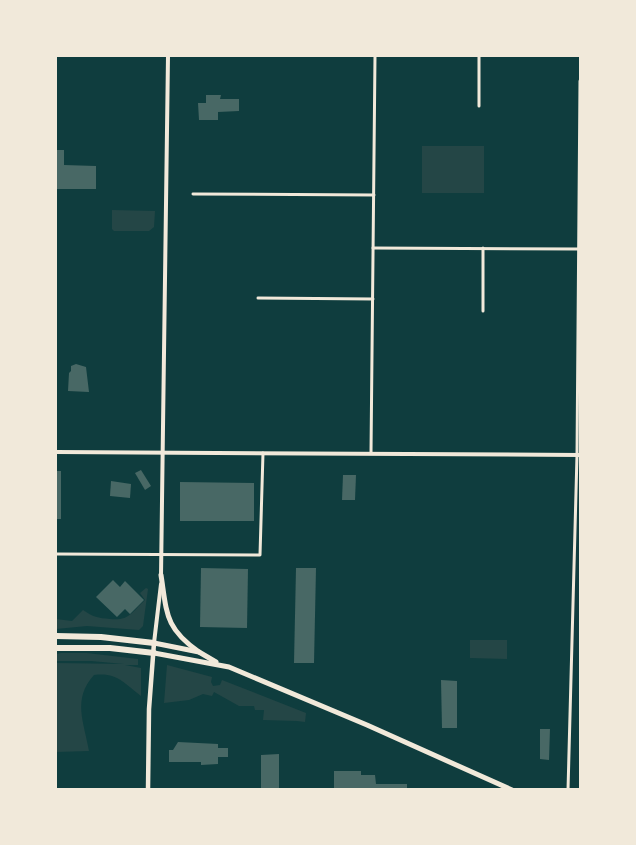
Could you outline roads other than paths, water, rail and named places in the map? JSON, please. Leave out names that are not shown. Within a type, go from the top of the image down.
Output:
[{"type":"highway","points":[[56,636],[101,637],[154,643]]},
{"type":"highway","points":[[56,648],[99,647],[154,653]]},
{"type":"main road","points":[[161,575],[168,616],[172,626],[186,642],[200,652],[220,664],[513,789]]},
{"type":"main road","points":[[148,789],[149,709],[154,643],[200,652]]},
{"type":"main road","points":[[154,653],[220,664]]},
{"type":"street","points":[[154,643],[162,555],[168,56]]},
{"type":"street","points":[[371,453],[375,56]]},
{"type":"street","points":[[479,56],[479,106]]},
{"type":"street","points":[[568,789],[579,455],[580,81]]},
{"type":"street","points":[[193,194],[374,195]]},
{"type":"street","points":[[373,248],[579,249]]},
{"type":"street","points":[[483,248],[483,311]]},
{"type":"street","points":[[258,298],[373,299]]},
{"type":"street","points":[[56,452],[579,455]]},
{"type":"street","points":[[56,554],[260,555],[263,453]]}]
